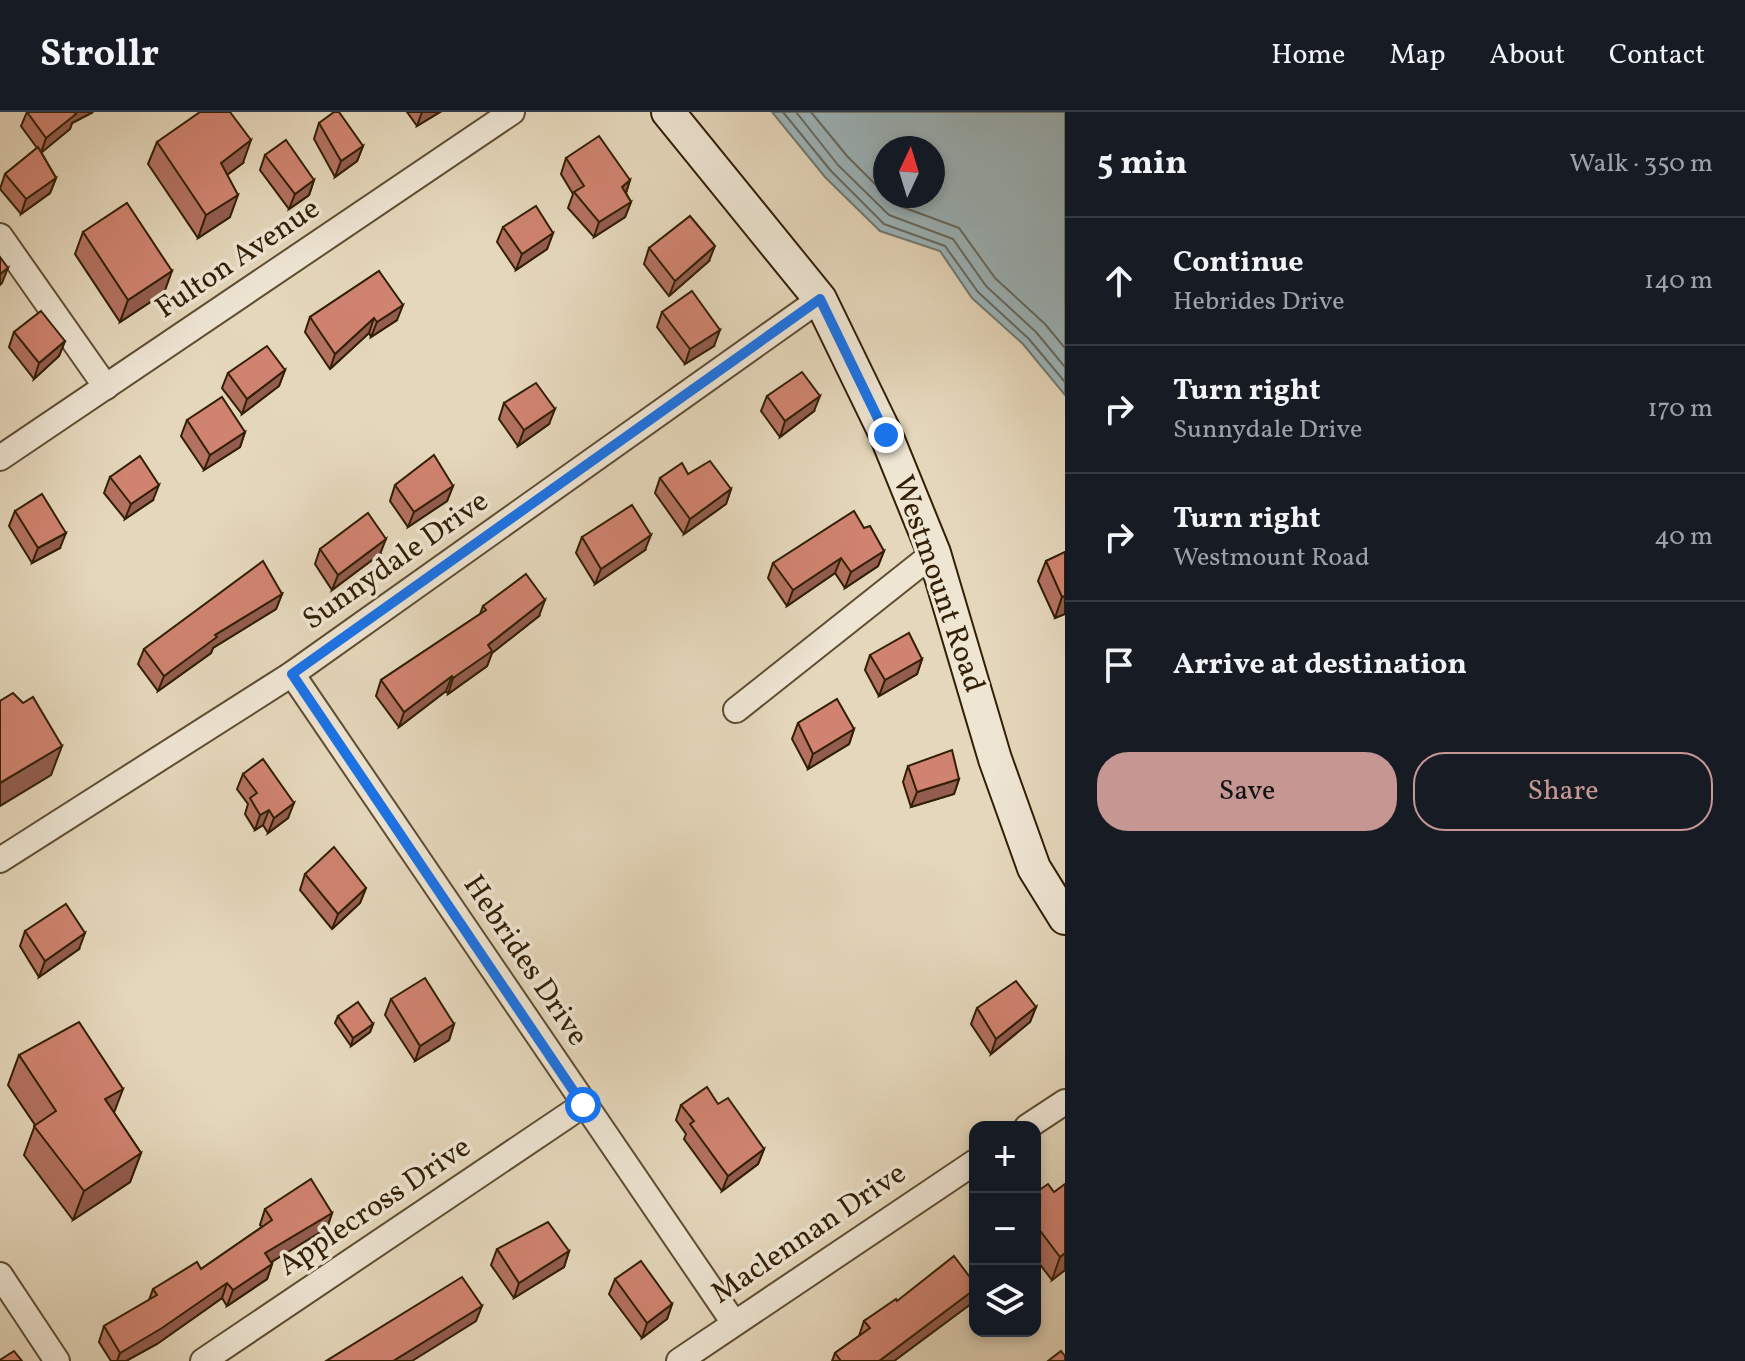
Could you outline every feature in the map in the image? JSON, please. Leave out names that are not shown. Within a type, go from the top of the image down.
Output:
[{"type":"main road","name":"Westmount Road","points":[[668,112],[820,299],[886,435],[934,553],[1000,773],[1034,868],[1065,918]]},
{"type":"street","name":"Fulton Avenue","points":[[0,458],[512,112]]},
{"type":"street","points":[[0,236],[106,387]]},
{"type":"street","name":"Sunnydale Drive","points":[[0,860],[292,674],[820,299]]},
{"type":"street","points":[[736,710],[934,553]]},
{"type":"street","name":"Hebrides Drive","points":[[292,674],[734,1323]]},
{"type":"street","points":[[1036,1121],[1065,1102]]},
{"type":"street","name":"Applecross Drive","points":[[203,1361],[583,1105]]},
{"type":"street","name":"Maclennan Drive","points":[[679,1361],[969,1166]]},
{"type":"street","points":[[0,1275],[57,1361]]},
{"type":"water","points":[[772,112],[1065,112],[1065,395],[1023,344],[972,298],[940,251],[880,231],[825,177]]},
{"type":"building","points":[[27,112],[74,112],[76,114],[46,138]]},
{"type":"building","points":[[200,112],[230,112],[251,140],[221,163],[238,195],[206,215],[157,142]]},
{"type":"building","points":[[334,112],[339,112],[363,146],[341,161],[319,123]]},
{"type":"building","points":[[599,136],[630,180],[622,187],[631,202],[599,222],[574,192],[584,186],[566,158]]},
{"type":"building","points":[[286,140],[314,180],[295,194],[265,155]]},
{"type":"building","points":[[38,147],[56,178],[26,199],[5,174]]},
{"type":"building","points":[[127,203],[172,271],[128,300],[83,232]]},
{"type":"building","points":[[536,206],[553,233],[522,254],[503,227]]},
{"type":"building","points":[[690,216],[715,246],[675,281],[649,248]]},
{"type":"building","points":[[0,257],[8,268],[0,274]]},
{"type":"building","points":[[379,271],[403,305],[377,322],[374,318],[335,354],[310,317]]},
{"type":"building","points":[[692,291],[720,330],[690,349],[662,312]]},
{"type":"building","points":[[41,311],[65,341],[39,363],[14,332]]},
{"type":"building","points":[[267,346],[285,370],[247,399],[228,373]]},
{"type":"building","points":[[802,372],[820,396],[785,421],[767,396]]},
{"type":"building","points":[[536,383],[555,409],[524,430],[504,403]]},
{"type":"building","points":[[222,397],[245,432],[210,455],[187,420]]},
{"type":"building","points":[[434,455],[453,486],[414,512],[395,485]]},
{"type":"building","points":[[140,456],[159,485],[131,504],[110,477]]},
{"type":"building","points":[[710,461],[731,489],[690,519],[660,478],[682,463],[688,474]]},
{"type":"building","points":[[42,494],[66,533],[38,548],[15,511]]},
{"type":"building","points":[[632,505],[651,535],[601,569],[582,537]]},
{"type":"building","points":[[854,511],[864,528],[870,526],[884,551],[851,572],[841,558],[793,590],[773,563]]},
{"type":"building","points":[[368,513],[386,539],[338,575],[320,549]]},
{"type":"building","points":[[1065,552],[1065,596],[1062,597],[1046,561]]},
{"type":"building","points":[[263,561],[282,594],[215,635],[217,637],[164,676],[144,649]]},
{"type":"building","points":[[526,574],[545,600],[488,645],[492,651],[404,712],[381,680],[486,610],[483,606]]},
{"type":"building","points":[[909,633],[922,659],[885,680],[870,655]]},
{"type":"building","points":[[13,693],[23,703],[33,697],[62,746],[0,783],[0,701]]},
{"type":"building","points":[[837,699],[854,729],[813,754],[798,723]]},
{"type":"building","points":[[952,750],[959,779],[917,792],[908,766]]},
{"type":"building","points":[[263,759],[294,803],[274,818],[269,810],[260,815],[250,798],[257,793],[243,774]]},
{"type":"building","points":[[334,847],[366,888],[338,914],[305,874]]},
{"type":"building","points":[[66,904],[85,933],[45,961],[25,931]]},
{"type":"building","points":[[425,978],[454,1024],[420,1046],[391,999]]},
{"type":"building","points":[[1016,981],[1036,1007],[996,1039],[977,1008]]},
{"type":"building","points":[[358,1002],[373,1024],[353,1038],[338,1016]]},
{"type":"building","points":[[79,1022],[123,1089],[105,1099],[141,1153],[84,1191],[34,1126],[56,1111],[19,1055]]},
{"type":"building","points":[[707,1087],[718,1104],[728,1098],[764,1149],[728,1176],[690,1124],[694,1121],[681,1105]]},
{"type":"building","points":[[311,1179],[332,1213],[265,1253],[272,1264],[233,1290],[227,1283],[120,1353],[104,1326],[157,1295],[153,1289],[197,1262],[201,1269],[272,1220],[265,1209]]},
{"type":"building","points":[[1048,1184],[1054,1192],[1065,1184],[1065,1253],[1060,1257],[1041,1232],[1041,1189]]},
{"type":"building","points":[[548,1222],[569,1251],[519,1283],[497,1249]]},
{"type":"building","points":[[954,1256],[969,1276],[969,1294],[879,1361],[841,1361],[835,1353],[870,1328],[864,1321],[897,1301]]},
{"type":"building","points":[[641,1261],[672,1304],[647,1323],[615,1279]]},
{"type":"building","points":[[462,1277],[482,1306],[393,1361],[326,1361]]},
{"type":"building","points":[[14,1351],[22,1361],[0,1361],[0,1360]]},
{"type":"building","points":[[1061,1351],[1065,1361],[1048,1361]]},
{"type":"route","points":[[583,1105],[292,674],[820,299],[886,435]]}]
